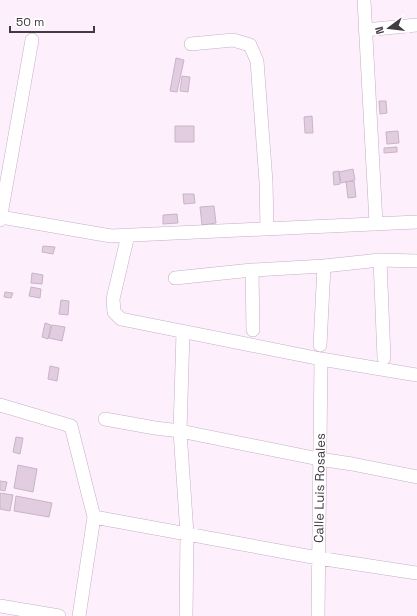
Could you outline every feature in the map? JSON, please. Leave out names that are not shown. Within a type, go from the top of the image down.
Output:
[{"type":"street","points":[[364,0],[376,223]]},
{"type":"street","points":[[366,30],[417,25]]},
{"type":"street","points":[[0,220],[32,40]]},
{"type":"street","points":[[191,44],[233,40],[250,45],[257,61],[266,182],[267,228]]},
{"type":"street","points":[[0,217],[111,236],[417,222]]},
{"type":"street","points":[[128,235],[113,299],[114,312],[121,319],[321,359],[417,375]]},
{"type":"street","points":[[175,278],[252,270],[324,266],[380,260],[417,261]]},
{"type":"street","points":[[380,260],[384,358]]},
{"type":"street","points":[[320,345],[324,266]]},
{"type":"street","points":[[252,270],[253,330]]},
{"type":"street","points":[[183,332],[180,431],[187,534],[186,616]]},
{"type":"street","name":"Calle Luis Rosales","points":[[318,616],[321,359]]},
{"type":"street","points":[[0,405],[71,426],[94,517],[79,616]]},
{"type":"street","points":[[105,419],[180,431],[417,477]]},
{"type":"street","points":[[94,517],[318,558],[417,573]]},
{"type":"street","points":[[0,606],[59,616]]},
{"type":"building","points":[[176,58],[184,60],[177,92],[170,91]]},
{"type":"building","points":[[182,76],[190,77],[188,92],[180,91]]},
{"type":"building","points":[[379,101],[386,101],[387,113],[380,114]]},
{"type":"building","points":[[312,116],[313,133],[305,133],[304,117]]},
{"type":"building","points":[[175,126],[194,126],[194,142],[175,142]]},
{"type":"building","points":[[398,131],[399,143],[387,144],[386,132]]},
{"type":"building","points":[[397,147],[397,152],[384,153],[384,148]]},
{"type":"building","points":[[353,169],[355,180],[341,183],[339,172]]},
{"type":"building","points":[[339,171],[340,184],[334,185],[333,172]]},
{"type":"building","points":[[354,181],[356,197],[348,198],[346,182]]},
{"type":"building","points":[[183,194],[194,194],[195,203],[184,204]]},
{"type":"building","points":[[214,206],[216,223],[202,225],[200,207]]},
{"type":"building","points":[[177,214],[178,223],[163,224],[163,215]]},
{"type":"building","points":[[43,246],[55,247],[53,254],[42,252]]},
{"type":"building","points":[[32,273],[43,275],[42,284],[31,283]]},
{"type":"building","points":[[31,287],[41,289],[40,298],[29,296]]},
{"type":"building","points":[[5,292],[13,293],[11,298],[4,297]]},
{"type":"building","points":[[61,300],[69,301],[68,315],[59,314]]},
{"type":"building","points":[[45,323],[51,325],[48,339],[42,337]]},
{"type":"building","points":[[52,325],[65,327],[62,341],[49,338]]},
{"type":"building","points":[[50,366],[59,368],[57,381],[48,379]]},
{"type":"building","points":[[16,437],[23,438],[20,454],[13,452]]},
{"type":"building","points":[[18,465],[37,469],[33,492],[14,488]]},
{"type":"building","points":[[0,481],[7,482],[5,491],[0,490]]},
{"type":"building","points":[[0,493],[13,495],[10,511],[0,509]]},
{"type":"building","points":[[16,496],[52,503],[49,517],[14,511]]}]
